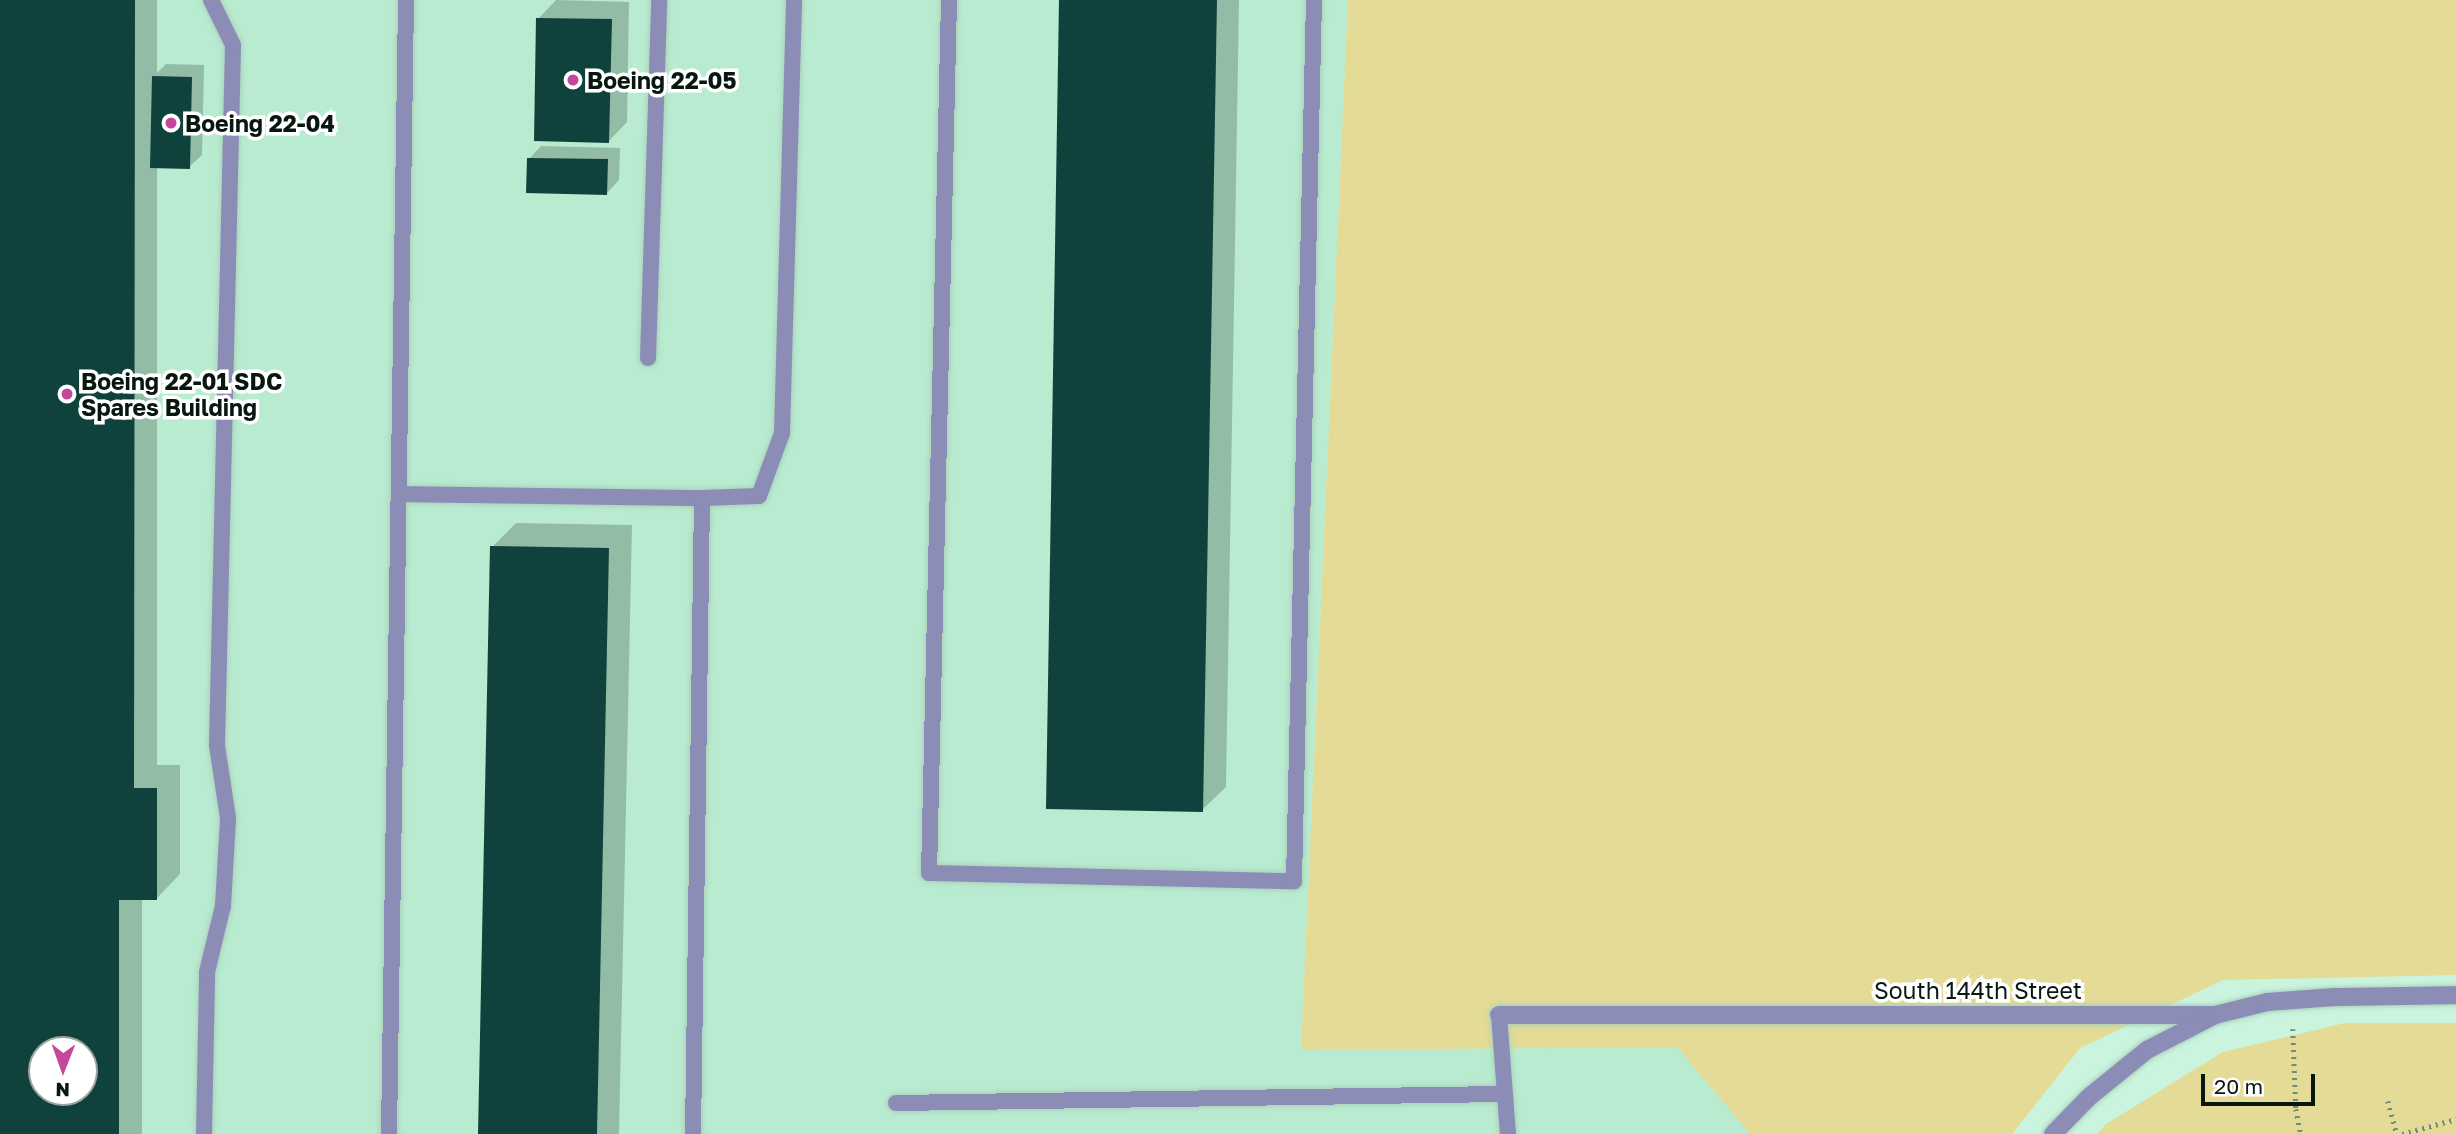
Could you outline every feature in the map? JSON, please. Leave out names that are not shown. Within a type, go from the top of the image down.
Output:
[{"type":"street","name":"South 144th Street","points":[[1499,1015],[2215,1015],[2267,1002],[2456,995]]},
{"type":"street","points":[[2053,1134],[2089,1097],[2147,1050],[2215,1015]]},
{"type":"lane","points":[[204,1134],[207,971],[223,906],[228,818],[217,745],[233,45],[211,0]]},
{"type":"lane","points":[[389,1134],[405,0]]},
{"type":"lane","points":[[648,358],[659,0]]},
{"type":"lane","points":[[399,494],[702,498],[759,496],[782,433],[794,0]]},
{"type":"lane","points":[[948,0],[929,873],[1293,881],[1314,0]]},
{"type":"lane","points":[[693,1134],[702,498]]},
{"type":"lane","points":[[1499,1015],[1508,1134]]},
{"type":"lane","points":[[895,1103],[1505,1094]]},
{"type":"path","points":[[2292,1000],[2295,1099],[2301,1134]]},
{"type":"path","points":[[2388,1101],[2400,1134],[2456,1119]]},
{"type":"shaded area","points":[[0,0],[1348,0],[1301,1050],[1677,1047],[1750,1134],[0,1134]]},
{"type":"shaded area","points":[[1348,0],[2456,0],[2456,975],[2223,980],[2080,1048],[2012,1134],[1750,1134],[1677,1047],[1301,1050]]},
{"type":"shaded area","points":[[2345,1023],[2456,1023],[2456,1134],[2097,1134],[2106,1124],[2223,1052]]},
{"type":"building","name":"Boeing 22-01 SDC Spares Building","points":[[0,0],[135,0],[134,788],[157,788],[157,900],[119,900],[119,1134],[0,1134]]},
{"type":"building","points":[[1059,0],[1217,0],[1203,812],[1046,809]]},
{"type":"building","name":"Boeing 22-05","points":[[536,18],[612,19],[609,143],[534,141]]},
{"type":"building","name":"Boeing 22-04","points":[[152,76],[192,77],[190,169],[150,168]]},
{"type":"building","points":[[527,158],[608,159],[607,195],[526,193]]},
{"type":"building","points":[[490,546],[609,548],[597,1134],[478,1134]]},
{"type":"place","name":"Boeing 22-05","points":[[573,80]]},
{"type":"place","name":"Boeing 22-04","points":[[171,123]]},
{"type":"place","name":"Boeing 22-01 SDC Spares Building","points":[[67,394]]}]
